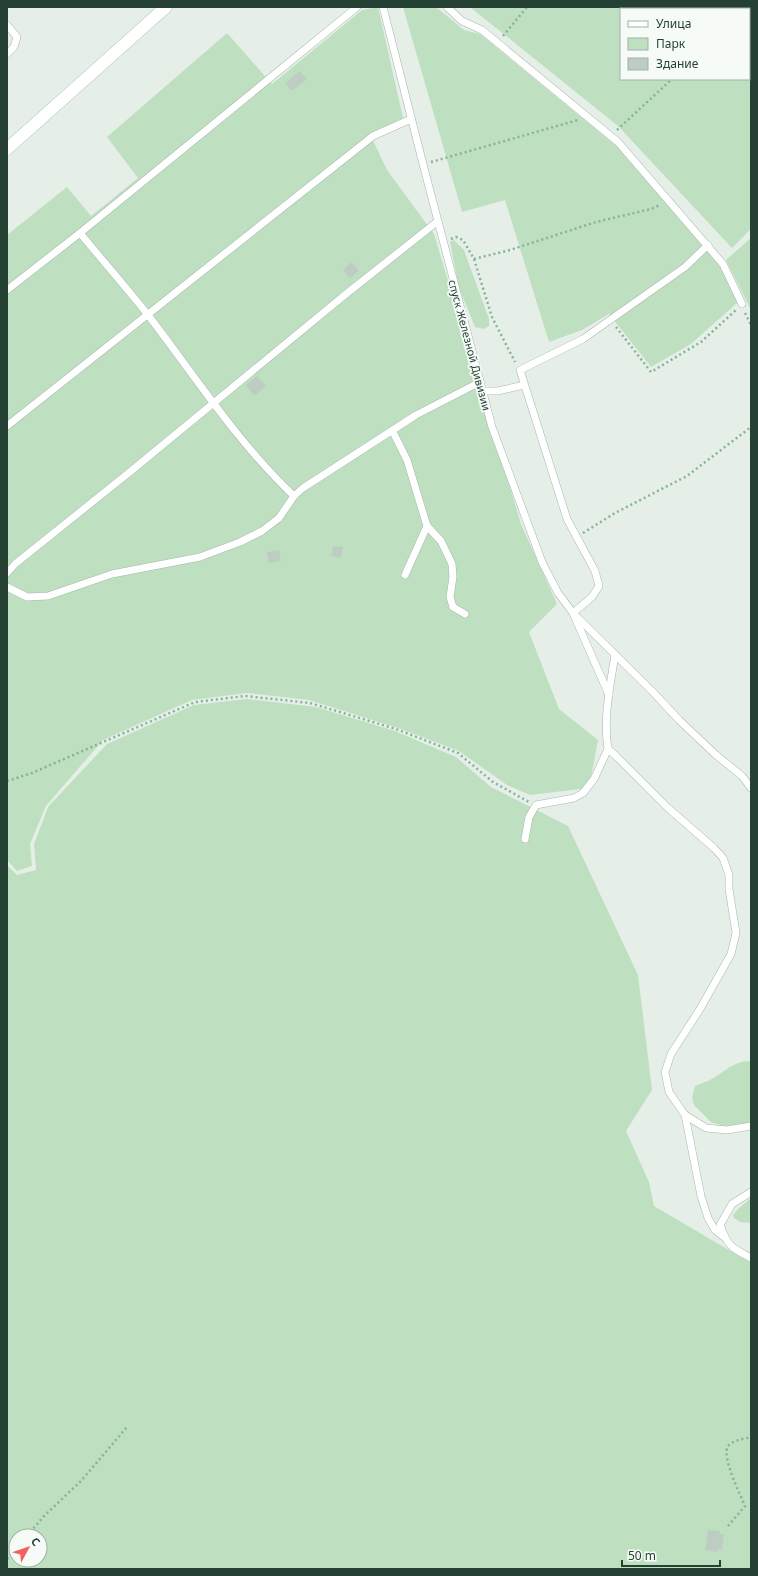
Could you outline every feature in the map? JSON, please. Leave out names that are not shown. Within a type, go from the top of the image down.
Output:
[{"type":"street","points":[[7,149],[166,7]]},
{"type":"lane","points":[[7,290],[80,233],[357,7]]},
{"type":"lane","name":"спуск Железной Дивизии","points":[[383,7],[492,427],[542,562],[558,593],[572,613],[710,750],[742,776],[751,788]]},
{"type":"lane","points":[[447,7],[462,21],[482,30],[498,42],[618,142],[723,264],[742,304]]},
{"type":"lane","points":[[7,25],[17,37],[14,47],[7,54]]},
{"type":"lane","points":[[7,426],[373,136],[411,119]]},
{"type":"lane","points":[[7,573],[15,564],[131,471],[212,403],[438,221]]},
{"type":"lane","points":[[80,233],[147,314],[212,403],[273,476],[294,496]]},
{"type":"lane","points":[[608,695],[572,613],[592,597],[599,586],[594,571],[567,519],[520,370],[583,339],[685,267],[708,245]]},
{"type":"lane","points":[[7,587],[27,597],[48,596],[112,574],[200,556],[240,542],[262,531],[279,518],[294,496],[302,488],[393,432],[416,415],[480,382]]},
{"type":"lane","points":[[482,391],[498,391],[524,385]]},
{"type":"lane","points":[[393,432],[407,460],[427,526],[441,541],[452,564],[453,577],[450,597],[453,607],[465,614]]},
{"type":"lane","points":[[405,575],[427,526]]},
{"type":"lane","points":[[525,840],[529,817],[536,806],[574,798],[584,793],[594,778],[608,749],[605,734],[608,695],[615,656]]},
{"type":"lane","points":[[608,749],[668,808],[714,848],[723,858],[729,875],[729,889],[736,933],[731,954],[700,1009],[671,1054],[665,1072],[669,1092],[685,1115],[706,1128],[717,1130],[751,1126]]},
{"type":"lane","points":[[685,1115],[701,1196],[708,1218],[715,1230],[724,1237]]},
{"type":"lane","points":[[751,1192],[732,1204],[720,1225],[724,1237],[731,1247],[751,1258]]},
{"type":"path","points":[[498,42],[527,7]]},
{"type":"path","points":[[611,136],[671,80]]},
{"type":"path","points":[[423,164],[589,117]]},
{"type":"path","points":[[474,259],[510,250],[596,222],[651,209],[669,201]]},
{"type":"path","points":[[443,241],[456,237],[463,240],[474,259],[492,317],[520,370]]},
{"type":"path","points":[[610,320],[651,372],[701,342],[742,304],[751,325]]},
{"type":"path","points":[[576,537],[615,513],[687,476],[751,427]]},
{"type":"path","points":[[7,781],[32,773],[195,702],[245,696],[310,703],[396,729],[458,753],[493,782],[536,806]]},
{"type":"path","points":[[34,1528],[44,1516],[81,1482],[127,1427]]},
{"type":"path","points":[[728,1526],[745,1506],[727,1460],[726,1451],[729,1445],[739,1440],[751,1437]]},
{"type":"green space","points":[[378,7],[403,118],[370,134],[387,170],[434,234],[521,524],[557,604],[529,632],[559,709],[598,740],[589,788],[530,795],[507,785],[459,751],[401,729],[309,700],[247,693],[192,700],[103,740],[46,806],[30,844],[32,866],[17,871],[7,860],[7,235],[67,187],[91,216],[138,178],[107,137],[227,33],[272,84],[362,10]]},
{"type":"green space","points":[[403,7],[436,7],[464,30],[480,34],[620,149],[719,265],[738,302],[691,344],[651,367],[609,314],[582,330],[549,342],[505,200],[462,212]]},
{"type":"green space","points":[[470,7],[751,7],[751,229],[732,248],[618,126]]},
{"type":"green space","points":[[751,238],[751,310],[726,260]]},
{"type":"green space","points":[[454,240],[464,250],[489,319],[489,326],[484,329],[475,327],[459,288],[450,242]]},
{"type":"green space","points":[[247,699],[316,707],[395,731],[456,757],[491,787],[568,826],[638,975],[652,1090],[626,1131],[649,1182],[654,1206],[751,1263],[751,1569],[7,1569],[7,865],[17,875],[36,870],[34,844],[48,807],[107,744],[194,705]]},
{"type":"green space","points":[[745,1061],[751,1061],[751,1123],[723,1126],[711,1122],[694,1105],[692,1098],[695,1086],[710,1080],[734,1065]]},
{"type":"green space","points":[[751,1198],[751,1223],[740,1222],[734,1218],[733,1215]]},
{"type":"building","points":[[300,71],[307,79],[292,91],[285,83]]},
{"type":"building","points":[[352,262],[359,271],[350,278],[343,270]]},
{"type":"building","points":[[257,376],[266,386],[254,396],[246,385]]},
{"type":"building","points":[[333,546],[343,547],[341,558],[331,556]]},
{"type":"building","points":[[279,550],[281,561],[269,563],[267,552]]},
{"type":"building","points":[[708,1530],[720,1531],[719,1534],[724,1534],[722,1550],[718,1549],[717,1552],[705,1550]]}]
